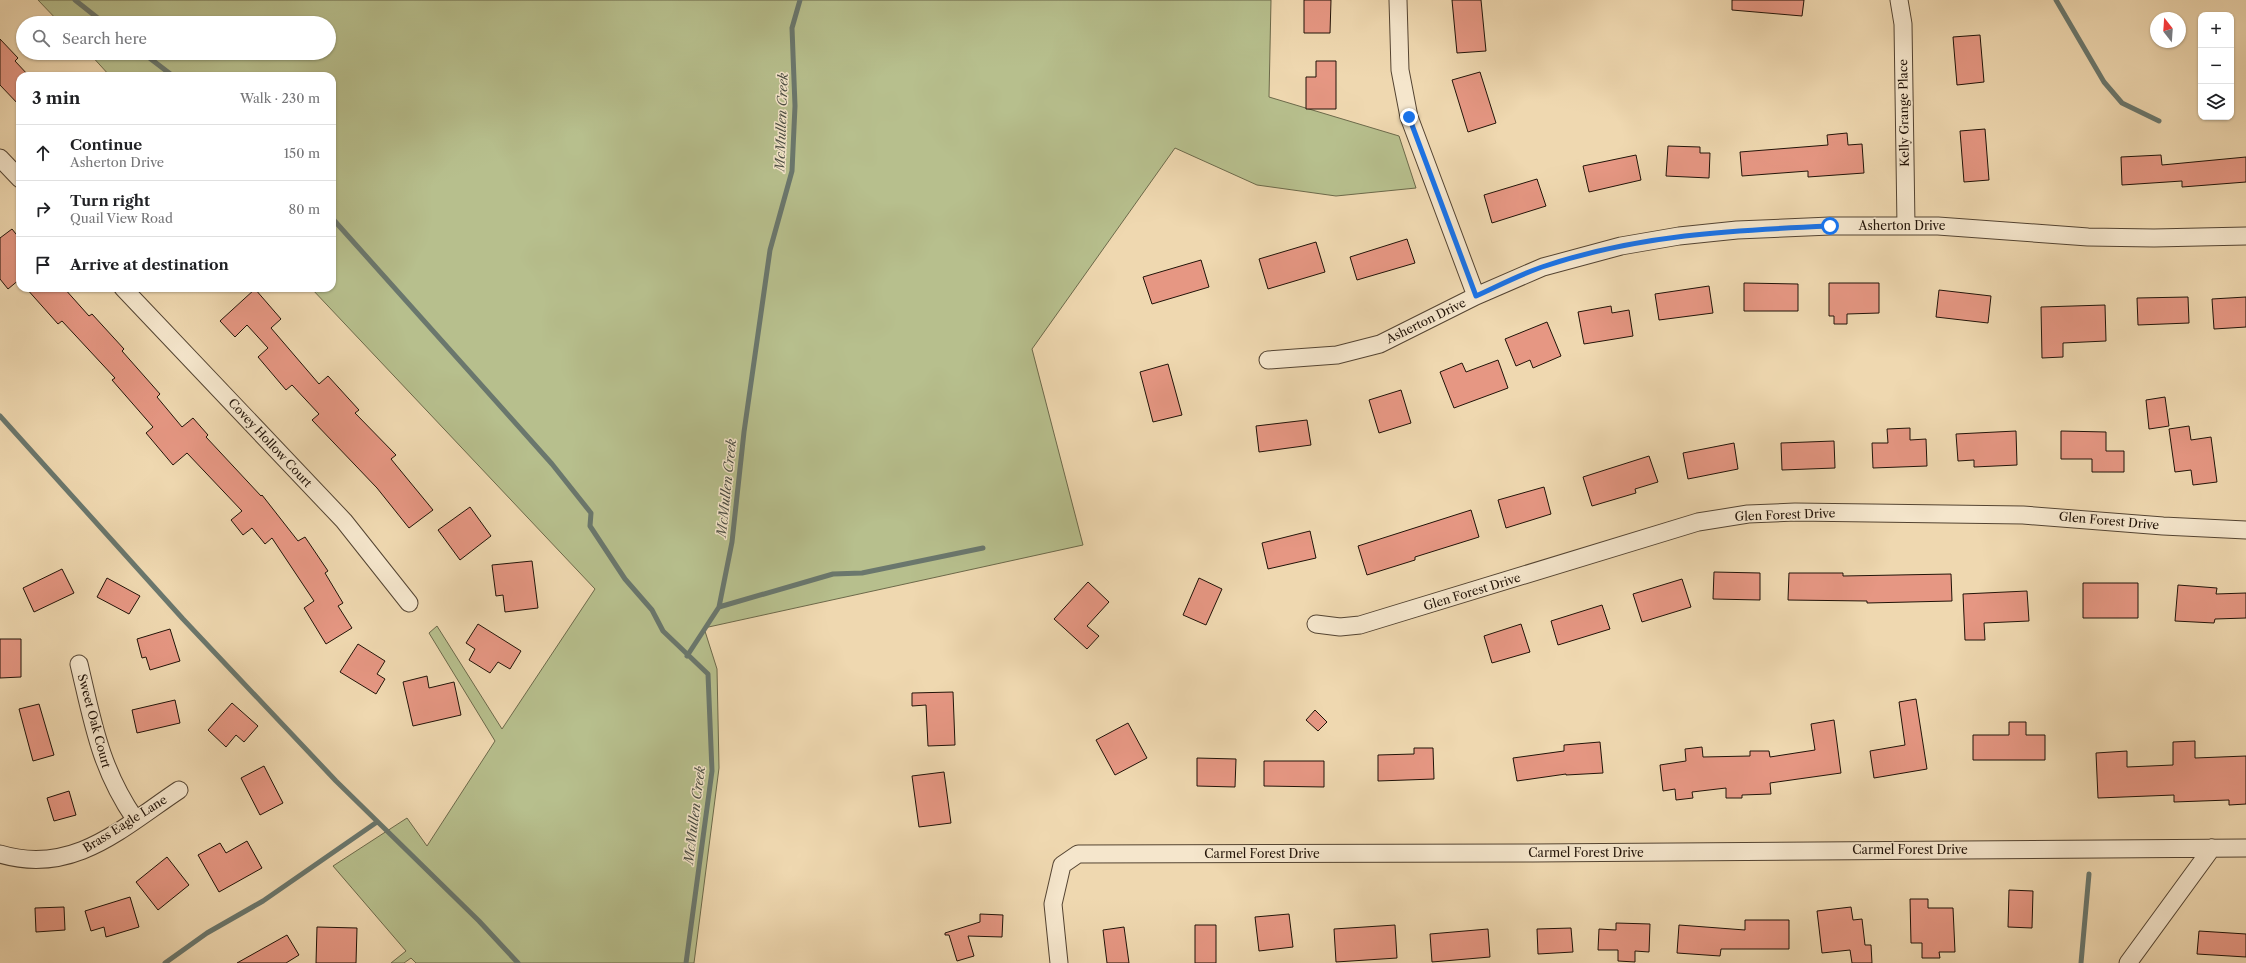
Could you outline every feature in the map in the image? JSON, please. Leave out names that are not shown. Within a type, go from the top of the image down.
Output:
[{"type":"street","points":[[1398,0],[1400,70],[1409,117],[1476,296]]},
{"type":"street","name":"Kelly Grange Place","points":[[1900,0],[1903,24],[1906,226]]},
{"type":"street","points":[[0,158],[16,175]]},
{"type":"street","name":"Asherton Drive","points":[[1268,360],[1337,355],[1380,344],[1476,296],[1543,267],[1621,246],[1679,236],[1737,230],[1906,226],[1938,226],[2088,237],[2154,238],[2246,236]]},
{"type":"street","name":"Covey Hollow Court","points":[[127,292],[344,521],[409,603]]},
{"type":"street","name":"Glen Forest Drive","points":[[1316,624],[1340,627],[1382,620],[1698,522],[1748,514],[1795,512],[2023,515],[2163,526],[2246,530]]},
{"type":"street","name":"Sweet Oak Court","points":[[80,664],[97,741],[108,773],[119,796],[135,819]]},
{"type":"street","name":"Brass Eagle Lane","points":[[0,854],[26,860],[49,860],[72,856],[93,847],[179,790]]},
{"type":"street","points":[[2128,963],[2212,848]]},
{"type":"street","name":"Carmel Forest Drive","points":[[1060,963],[1053,904],[1062,865],[1078,854],[1532,853],[2246,848]]},
{"type":"green space","points":[[38,0],[1271,0],[1269,97],[1399,136],[1416,188],[1336,196],[1257,185],[1175,148],[1032,349],[1083,545],[704,628],[717,669],[719,768],[694,963],[416,963],[411,958],[404,963],[391,963],[406,951],[333,866],[407,818],[427,846],[495,741],[429,633],[437,626],[502,729],[595,589],[315,292],[336,292],[336,72],[106,72],[95,60],[336,60],[336,16],[53,16]]},
{"type":"building","points":[[1304,0],[1331,0],[1330,33],[1304,33]]},
{"type":"building","points":[[1452,0],[1481,0],[1486,51],[1457,53]]},
{"type":"building","points":[[1732,0],[1804,0],[1802,16],[1732,10]]},
{"type":"building","points":[[1980,35],[1984,82],[1957,85],[1953,37]]},
{"type":"building","points":[[0,39],[16,56],[15,61],[25,72],[16,72],[16,102],[0,85]]},
{"type":"building","points":[[1316,61],[1336,61],[1336,109],[1306,109],[1306,77],[1316,77]]},
{"type":"building","points":[[1480,72],[1496,123],[1468,132],[1452,80]]},
{"type":"building","points":[[1985,129],[1989,180],[1964,182],[1960,131]]},
{"type":"building","points":[[1847,133],[1848,145],[1862,144],[1864,173],[1808,177],[1808,171],[1742,176],[1740,152],[1828,145],[1827,135]]},
{"type":"building","points":[[1668,146],[1700,147],[1700,153],[1710,153],[1709,178],[1666,176]]},
{"type":"building","points":[[1636,155],[1641,180],[1589,192],[1583,166]]},
{"type":"building","points":[[2161,155],[2162,165],[2246,157],[2246,182],[2182,187],[2182,181],[2122,185],[2121,157]]},
{"type":"building","points":[[1537,179],[1546,206],[1492,223],[1484,195]]},
{"type":"building","points":[[12,229],[16,234],[16,282],[8,289],[0,279],[0,238]]},
{"type":"building","points":[[1407,239],[1415,263],[1357,280],[1350,257]]},
{"type":"building","points":[[1316,242],[1325,272],[1268,289],[1259,259]]},
{"type":"building","points":[[1201,260],[1209,287],[1152,304],[1143,277]]},
{"type":"building","points":[[1744,283],[1798,284],[1798,311],[1744,311]]},
{"type":"building","points":[[1829,283],[1879,283],[1879,313],[1847,314],[1847,324],[1834,324],[1834,316],[1829,316]]},
{"type":"building","points":[[1709,286],[1713,313],[1659,320],[1655,294]]},
{"type":"building","points":[[1939,290],[1991,296],[1988,323],[1936,317]]},
{"type":"building","points":[[30,292],[68,292],[89,316],[92,314],[124,349],[122,351],[160,394],[157,397],[182,427],[193,418],[208,435],[206,437],[261,496],[262,495],[298,541],[305,537],[328,571],[325,573],[343,603],[338,606],[352,628],[326,644],[304,608],[314,601],[272,538],[265,544],[252,528],[243,535],[231,520],[242,511],[187,453],[173,465],[146,433],[153,427],[112,380],[115,378],[62,321],[58,324]]},
{"type":"building","points":[[252,292],[258,292],[281,319],[271,328],[319,384],[328,376],[359,410],[355,413],[396,455],[391,459],[433,510],[409,528],[377,488],[312,420],[319,414],[292,385],[286,390],[258,357],[268,348],[247,325],[235,337],[220,321]]},
{"type":"building","points":[[2188,297],[2189,323],[2138,325],[2137,298]]},
{"type":"building","points":[[2246,297],[2246,327],[2214,329],[2212,299]]},
{"type":"building","points":[[2105,305],[2106,341],[2063,343],[2063,357],[2042,358],[2041,307]]},
{"type":"building","points":[[1611,306],[1612,313],[1629,310],[1633,336],[1584,344],[1578,312]]},
{"type":"building","points":[[1547,322],[1561,356],[1533,368],[1530,360],[1516,366],[1505,339]]},
{"type":"building","points":[[1498,360],[1508,388],[1454,408],[1440,372],[1462,363],[1466,372]]},
{"type":"building","points":[[1168,364],[1182,415],[1153,422],[1140,372]]},
{"type":"building","points":[[1401,390],[1411,423],[1379,433],[1369,400]]},
{"type":"building","points":[[2165,397],[2169,426],[2149,429],[2146,400]]},
{"type":"building","points":[[1307,420],[1311,445],[1259,452],[1256,426]]},
{"type":"building","points":[[2189,426],[2191,440],[2211,437],[2217,482],[2193,485],[2191,470],[2175,472],[2169,429]]},
{"type":"building","points":[[1910,428],[1910,440],[1926,439],[1927,466],[1873,468],[1872,443],[1888,443],[1887,429]]},
{"type":"building","points":[[2016,431],[2017,465],[1974,467],[1974,460],[1958,461],[1956,434]]},
{"type":"building","points":[[2061,431],[2106,432],[2106,451],[2124,451],[2124,472],[2092,472],[2092,459],[2061,459]]},
{"type":"building","points":[[1834,441],[1835,468],[1782,470],[1781,443]]},
{"type":"building","points":[[1734,443],[1738,469],[1688,479],[1683,453]]},
{"type":"building","points":[[1649,456],[1658,482],[1635,489],[1636,493],[1592,506],[1583,477]]},
{"type":"building","points":[[1544,487],[1551,514],[1506,528],[1498,500]]},
{"type":"building","points":[[470,507],[491,536],[460,560],[438,530]]},
{"type":"building","points":[[1471,510],[1479,537],[1415,557],[1415,560],[1367,575],[1358,546]]},
{"type":"building","points":[[1310,531],[1316,558],[1268,569],[1262,543]]},
{"type":"building","points":[[532,561],[538,608],[505,612],[503,595],[496,596],[492,565]]},
{"type":"building","points":[[62,569],[74,593],[34,612],[23,588]]},
{"type":"building","points":[[1714,572],[1760,573],[1760,600],[1713,599]]},
{"type":"building","points":[[1789,573],[1843,573],[1843,576],[1951,574],[1952,601],[1867,603],[1867,601],[1788,600]]},
{"type":"building","points":[[107,578],[140,596],[129,614],[97,597]]},
{"type":"building","points":[[1199,578],[1222,589],[1206,625],[1183,615]]},
{"type":"building","points":[[1682,579],[1691,607],[1642,622],[1633,594]]},
{"type":"building","points":[[1088,582],[1109,602],[1087,626],[1099,636],[1087,649],[1054,619]]},
{"type":"building","points":[[2083,583],[2138,583],[2138,618],[2083,618]]},
{"type":"building","points":[[2178,585],[2217,588],[2216,594],[2246,593],[2246,618],[2215,619],[2214,623],[2175,621]]},
{"type":"building","points":[[2027,591],[2029,621],[1984,623],[1985,640],[1965,640],[1963,594]]},
{"type":"building","points":[[1602,605],[1610,629],[1558,645],[1551,621]]},
{"type":"building","points":[[478,624],[521,651],[510,669],[498,662],[490,673],[469,660],[475,649],[466,643]]},
{"type":"building","points":[[1521,624],[1530,652],[1492,663],[1484,636]]},
{"type":"building","points":[[170,629],[180,661],[150,670],[146,657],[142,658],[137,639]]},
{"type":"building","points":[[0,639],[21,639],[21,677],[0,678]]},
{"type":"building","points":[[358,644],[385,661],[377,674],[385,679],[376,694],[340,672]]},
{"type":"building","points":[[427,676],[429,688],[454,682],[461,715],[413,726],[403,682]]},
{"type":"building","points":[[953,692],[955,745],[928,746],[926,705],[912,706],[912,693]]},
{"type":"building","points":[[1916,699],[1927,769],[1874,778],[1870,751],[1905,745],[1899,702]]},
{"type":"building","points":[[175,700],[180,723],[137,733],[132,710]]},
{"type":"building","points":[[232,703],[258,726],[244,742],[236,735],[226,747],[208,730]]},
{"type":"building","points":[[39,704],[54,755],[33,761],[19,709]]},
{"type":"building","points":[[1315,710],[1327,722],[1318,731],[1306,720]]},
{"type":"building","points":[[1834,720],[1841,773],[1770,783],[1771,794],[1742,795],[1742,798],[1726,798],[1726,788],[1692,792],[1693,798],[1676,800],[1675,789],[1663,791],[1660,765],[1686,761],[1685,749],[1702,747],[1703,757],[1750,756],[1750,751],[1769,751],[1770,757],[1815,750],[1811,724]]},
{"type":"building","points":[[2009,722],[2026,722],[2026,735],[2045,735],[2045,760],[1973,760],[1973,735],[2009,735]]},
{"type":"building","points":[[1128,723],[1147,758],[1115,775],[1096,740]]},
{"type":"building","points":[[2195,741],[2195,758],[2246,756],[2246,804],[2229,805],[2229,800],[2174,802],[2174,795],[2098,798],[2096,753],[2127,751],[2127,767],[2173,765],[2173,742]]},
{"type":"building","points":[[1600,742],[1603,773],[1566,774],[1517,781],[1513,758],[1564,751],[1564,745]]},
{"type":"building","points":[[1414,748],[1433,748],[1434,779],[1378,781],[1378,755],[1414,754]]},
{"type":"building","points":[[1197,758],[1236,759],[1235,787],[1197,786]]},
{"type":"building","points":[[1264,761],[1324,761],[1324,787],[1264,786]]},
{"type":"building","points":[[264,766],[283,803],[260,815],[241,778]]},
{"type":"building","points":[[944,772],[951,823],[919,827],[912,776]]},
{"type":"building","points":[[69,791],[76,815],[54,821],[47,798]]},
{"type":"building","points":[[247,841],[262,868],[219,892],[198,855],[220,843],[226,853]]},
{"type":"building","points":[[167,857],[189,885],[158,910],[136,882]]},
{"type":"building","points":[[2009,890],[2033,891],[2032,928],[2008,927]]},
{"type":"building","points":[[130,897],[139,927],[106,937],[104,927],[91,931],[85,911]]},
{"type":"building","points":[[1910,899],[1928,899],[1928,908],[1953,908],[1955,952],[1939,952],[1940,958],[1922,958],[1922,943],[1911,943]]},
{"type":"building","points":[[64,907],[65,930],[36,932],[35,908]]},
{"type":"building","points":[[1851,907],[1853,920],[1862,919],[1865,945],[1871,945],[1872,963],[1852,963],[1850,950],[1822,953],[1817,911]]},
{"type":"building","points":[[980,914],[1003,915],[1002,937],[968,936],[974,956],[957,961],[949,935],[945,935],[945,933],[980,922]]},
{"type":"building","points":[[1289,914],[1293,947],[1259,951],[1255,917]]},
{"type":"building","points":[[1745,920],[1789,920],[1789,949],[1721,949],[1720,956],[1677,953],[1679,925],[1745,930]]},
{"type":"building","points":[[1616,923],[1650,924],[1649,952],[1635,951],[1635,962],[1618,961],[1618,950],[1598,950],[1599,929],[1616,930]]},
{"type":"building","points":[[1195,925],[1216,925],[1216,963],[1195,963]]},
{"type":"building","points":[[1395,925],[1397,958],[1336,962],[1334,929]]},
{"type":"building","points":[[317,927],[357,928],[356,963],[316,963]]},
{"type":"building","points":[[1124,927],[1129,963],[1107,963],[1103,930]]},
{"type":"building","points":[[1571,928],[1573,952],[1538,954],[1537,929]]},
{"type":"building","points":[[1488,929],[1490,957],[1432,962],[1430,934]]},
{"type":"building","points":[[2199,931],[2246,934],[2246,957],[2197,954]]},
{"type":"building","points":[[287,935],[299,955],[286,963],[237,963]]},
{"type":"waterway","points":[[75,0],[95,16]]},
{"type":"waterway","name":"McMullen Creek","points":[[687,656],[719,607],[732,542],[744,432],[770,250],[792,171],[795,106],[792,28],[800,0]]},
{"type":"waterway","points":[[2056,0],[2104,82],[2122,103],[2159,121]]},
{"type":"waterway","points":[[152,60],[168,72]]},
{"type":"waterway","points":[[336,222],[552,464],[591,513],[590,526],[625,579],[652,610],[663,631],[708,674],[712,771],[686,963]]},
{"type":"waterway","points":[[0,416],[183,619],[336,781],[479,921],[518,963]]},
{"type":"waterway","points":[[719,607],[833,574],[862,573],[983,548]]},
{"type":"waterway","points":[[165,963],[207,933],[263,901],[377,822]]},
{"type":"waterway","points":[[2081,963],[2089,874]]},
{"type":"route","points":[[1409,117],[1476,296],[1523,274],[1543,267],[1621,246],[1679,236],[1737,230],[1830,226]]}]
